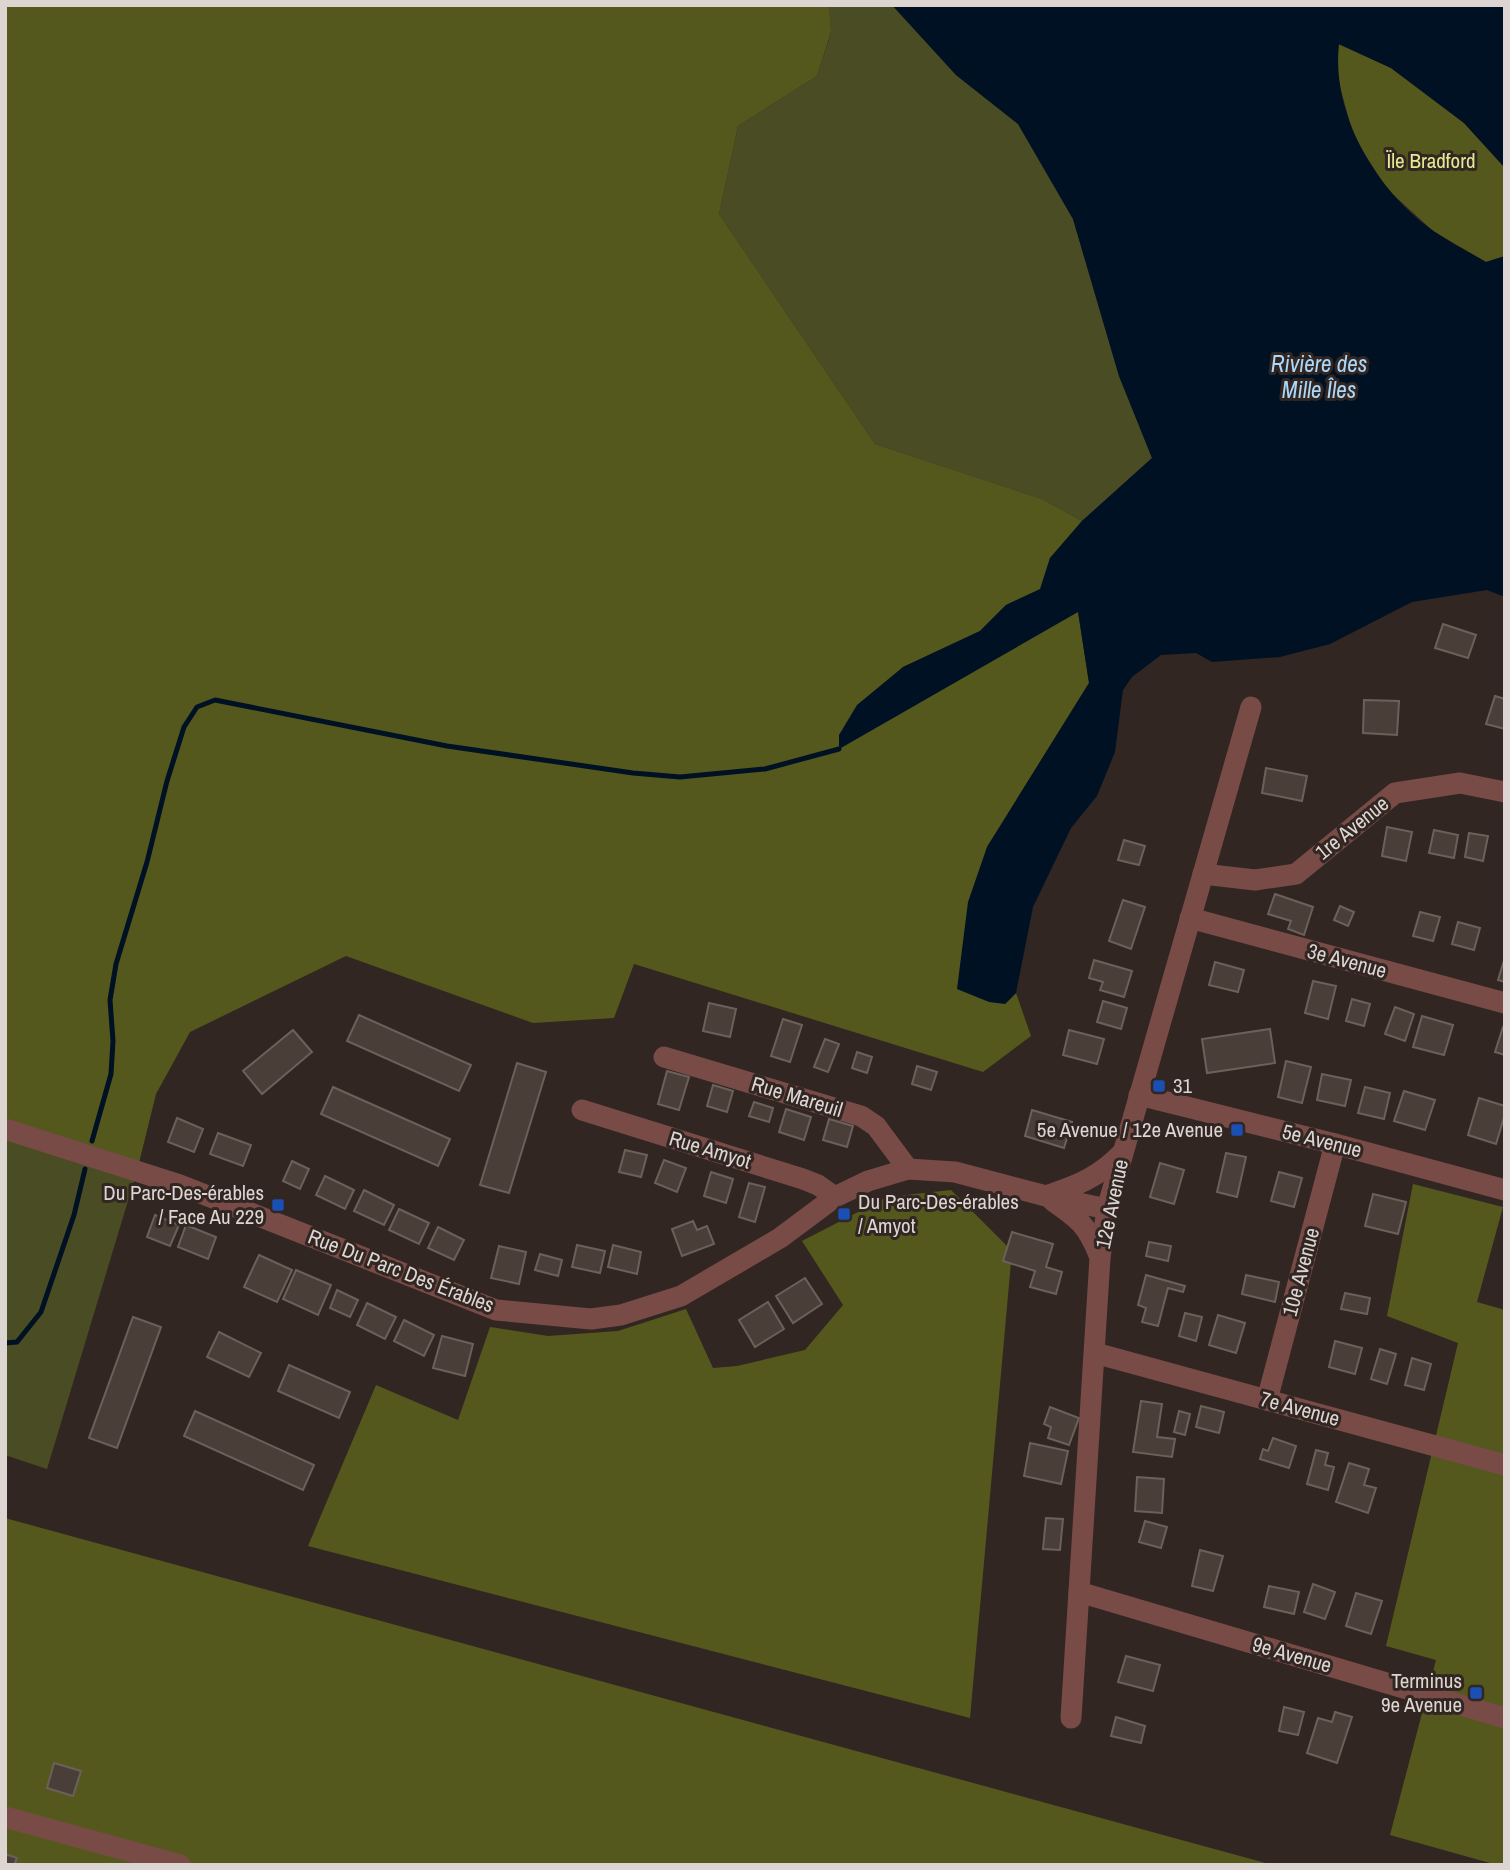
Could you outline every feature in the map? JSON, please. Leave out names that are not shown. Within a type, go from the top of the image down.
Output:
[{"type":"street","name":"12e Avenue","points":[[1072,1718],[1100,1258],[1107,1209],[1251,707]]},
{"type":"street","name":"1re Avenue","points":[[1203,874],[1255,880],[1296,874],[1395,793],[1460,783],[1505,792]]},
{"type":"street","name":"3e Avenue","points":[[1190,918],[1505,1003]]},
{"type":"street","name":"Rue Mareuil","points":[[664,1057],[861,1116],[876,1126],[908,1168]]},
{"type":"street","name":"5e Avenue","points":[[1139,1095],[1505,1190]]},
{"type":"street","name":"Rue Amyot","points":[[582,1110],[803,1179],[818,1185],[835,1197]]},
{"type":"street","name":"Rue Du Parc Des Érables","points":[[5,1129],[180,1185],[496,1310],[591,1319],[621,1315],[681,1296],[780,1238],[835,1197],[868,1181],[908,1168],[956,1172],[1107,1209]]},
{"type":"street","name":"10e Avenue","points":[[1267,1400],[1335,1144]]},
{"type":"street","points":[[1046,1196],[1089,1180],[1110,1166],[1123,1151]]},
{"type":"street","points":[[1046,1196],[1089,1231],[1100,1258]]},
{"type":"street","name":"7e Avenue","points":[[1095,1353],[1505,1465]]},
{"type":"street","name":"9e Avenue","points":[[1080,1592],[1505,1718]]},
{"type":"street","points":[[5,1817],[180,1865]]},
{"type":"green space","points":[[5,5],[829,5],[831,32],[817,76],[738,126],[719,214],[875,444],[1042,499],[1082,521],[1050,558],[1041,589],[1006,605],[980,631],[903,667],[839,735],[839,749],[1078,611],[1089,683],[987,847],[1005,1004],[1016,993],[1031,1036],[983,1072],[634,964],[614,1018],[533,1023],[346,956],[190,1032],[156,1094],[137,1171],[5,1131]]},
{"type":"green space","points":[[829,5],[892,5],[956,75],[1018,124],[1073,219],[1119,376],[1152,458],[1082,521],[1042,499],[875,444],[719,214],[738,126],[817,76],[831,33]]},
{"type":"green space","name":"Ïle Bradford","points":[[1338,44],[1391,68],[1464,123],[1505,168],[1505,256],[1486,262],[1433,231],[1387,189],[1354,137],[1338,80]]},
{"type":"green space","points":[[5,1130],[137,1171],[47,1469],[5,1455]]},
{"type":"green space","points":[[1413,1184],[1503,1207],[1477,1302],[1505,1310],[1505,1865],[1390,1835],[1436,1660],[1386,1646],[1458,1343],[1387,1316]]},
{"type":"green space","points":[[951,1190],[1012,1251],[970,1718],[308,1546],[376,1385],[458,1420],[490,1327],[548,1336],[618,1331],[686,1309],[713,1368],[737,1366],[805,1350],[843,1305],[802,1241],[887,1197]]},
{"type":"green space","points":[[5,1518],[1273,1865],[5,1865]]},
{"type":"water","name":"Rivière des Mille Îles","points":[[892,5],[1505,5],[1505,168],[1464,123],[1391,68],[1339,44],[1338,71],[1342,98],[1362,150],[1394,196],[1435,232],[1486,262],[1505,256],[1505,597],[1487,590],[1412,602],[1330,644],[1280,657],[1212,662],[1196,653],[1161,655],[1132,677],[1123,690],[1115,752],[1097,796],[1071,828],[1033,907],[1016,993],[1005,1004],[989,1002],[957,989],[968,902],[987,847],[1089,683],[1078,612],[839,749],[839,735],[857,705],[903,667],[980,631],[1006,605],[1040,589],[1050,558],[1082,521],[1152,458],[1119,376],[1073,219],[1018,124],[956,75]]},
{"type":"building","points":[[1443,624],[1476,635],[1468,658],[1435,648]]},
{"type":"building","points":[[1495,696],[1505,699],[1505,729],[1486,724]]},
{"type":"building","points":[[1364,700],[1399,701],[1397,735],[1363,733]]},
{"type":"building","points":[[1266,768],[1307,776],[1302,801],[1262,793]]},
{"type":"building","points":[[1387,827],[1412,832],[1406,861],[1382,856]]},
{"type":"building","points":[[1434,830],[1458,835],[1454,858],[1429,853]]},
{"type":"building","points":[[1469,833],[1488,836],[1483,861],[1465,857]]},
{"type":"building","points":[[1124,840],[1145,846],[1139,865],[1118,860]]},
{"type":"building","points":[[1275,894],[1313,907],[1304,935],[1288,929],[1291,921],[1268,914]]},
{"type":"building","points":[[1123,900],[1145,907],[1131,949],[1109,941]]},
{"type":"building","points":[[1340,906],[1354,912],[1348,926],[1334,920]]},
{"type":"building","points":[[1420,912],[1440,917],[1433,941],[1413,936]]},
{"type":"building","points":[[1458,922],[1480,928],[1474,950],[1452,944]]},
{"type":"building","points":[[1505,957],[1505,982],[1498,980]]},
{"type":"building","points":[[1094,960],[1132,971],[1124,997],[1100,990],[1103,982],[1089,978]]},
{"type":"building","points":[[1215,962],[1244,970],[1238,992],[1209,985]]},
{"type":"building","points":[[1313,981],[1336,986],[1328,1019],[1305,1013]]},
{"type":"building","points":[[1352,999],[1370,1004],[1364,1026],[1346,1021]]},
{"type":"building","points":[[1103,1001],[1127,1008],[1121,1029],[1097,1022]]},
{"type":"building","points":[[709,1003],[736,1009],[730,1037],[703,1031]]},
{"type":"building","points":[[1395,1007],[1414,1014],[1405,1041],[1385,1034]]},
{"type":"building","points":[[359,1015],[471,1065],[459,1091],[347,1041]]},
{"type":"building","points":[[1422,1016],[1453,1025],[1444,1055],[1413,1047]]},
{"type":"building","points":[[783,1019],[802,1025],[790,1062],[771,1056]]},
{"type":"building","points":[[1505,1027],[1505,1055],[1495,1052]]},
{"type":"building","points":[[1270,1029],[1275,1063],[1207,1073],[1202,1039]]},
{"type":"building","points":[[293,1030],[312,1052],[262,1094],[243,1071]]},
{"type":"building","points":[[1069,1030],[1104,1039],[1097,1064],[1063,1055]]},
{"type":"building","points":[[825,1039],[839,1044],[828,1072],[814,1067]]},
{"type":"building","points":[[857,1052],[872,1057],[867,1073],[852,1068]]},
{"type":"building","points":[[1286,1061],[1311,1067],[1302,1103],[1278,1097]]},
{"type":"building","points":[[517,1063],[546,1072],[509,1193],[480,1185]]},
{"type":"building","points":[[917,1066],[937,1072],[931,1090],[912,1084]]},
{"type":"building","points":[[667,1071],[689,1077],[679,1110],[658,1104]]},
{"type":"building","points":[[1322,1074],[1351,1080],[1345,1106],[1317,1100]]},
{"type":"building","points":[[713,1085],[733,1091],[727,1112],[707,1106]]},
{"type":"building","points":[[333,1087],[450,1139],[438,1166],[321,1114]]},
{"type":"building","points":[[1365,1087],[1390,1093],[1384,1119],[1358,1113]]},
{"type":"building","points":[[1404,1091],[1435,1100],[1425,1130],[1394,1121]]},
{"type":"building","points":[[1479,1098],[1505,1106],[1496,1144],[1468,1135]]},
{"type":"building","points":[[754,1102],[773,1108],[769,1122],[749,1116]]},
{"type":"building","points":[[786,1109],[811,1117],[804,1140],[779,1132]]},
{"type":"building","points":[[1032,1110],[1072,1122],[1064,1148],[1025,1136]]},
{"type":"building","points":[[177,1118],[203,1129],[194,1152],[168,1142]]},
{"type":"building","points":[[829,1119],[853,1126],[847,1147],[823,1140]]},
{"type":"building","points":[[218,1133],[251,1145],[243,1166],[210,1154]]},
{"type":"building","points":[[625,1150],[647,1155],[641,1177],[619,1172]]},
{"type":"building","points":[[1226,1153],[1246,1157],[1237,1197],[1217,1192]]},
{"type":"building","points":[[664,1160],[686,1168],[677,1192],[655,1183]]},
{"type":"building","points":[[292,1161],[309,1169],[300,1189],[283,1181]]},
{"type":"building","points":[[1160,1163],[1184,1170],[1174,1204],[1150,1197]]},
{"type":"building","points":[[711,1172],[733,1179],[726,1203],[704,1196]]},
{"type":"building","points":[[1279,1172],[1302,1178],[1294,1207],[1271,1201]]},
{"type":"building","points":[[325,1176],[354,1190],[345,1209],[316,1195]]},
{"type":"building","points":[[749,1183],[765,1187],[755,1222],[739,1217]]},
{"type":"building","points":[[364,1190],[394,1205],[384,1225],[354,1211]]},
{"type":"building","points":[[1373,1194],[1406,1202],[1398,1234],[1365,1226]]},
{"type":"building","points":[[399,1209],[429,1223],[419,1244],[389,1230]]},
{"type":"building","points":[[155,1215],[179,1225],[170,1246],[147,1237]]},
{"type":"building","points":[[693,1221],[697,1230],[707,1226],[714,1244],[682,1256],[672,1229]]},
{"type":"building","points":[[186,1225],[216,1237],[208,1259],[178,1247]]},
{"type":"building","points":[[438,1227],[464,1240],[454,1260],[428,1248]]},
{"type":"building","points":[[1012,1232],[1053,1244],[1046,1267],[1062,1272],[1056,1294],[1030,1287],[1035,1271],[1003,1261]]},
{"type":"building","points":[[1149,1242],[1171,1246],[1168,1261],[1146,1256]]},
{"type":"building","points":[[577,1245],[605,1251],[600,1273],[572,1267]]},
{"type":"building","points":[[613,1245],[641,1252],[637,1274],[608,1267]]},
{"type":"building","points":[[499,1246],[526,1252],[519,1284],[491,1278]]},
{"type":"building","points":[[540,1254],[562,1260],[558,1276],[535,1270]]},
{"type":"building","points":[[259,1255],[292,1270],[277,1302],[244,1287]]},
{"type":"building","points":[[296,1270],[331,1285],[318,1315],[283,1299]]},
{"type":"building","points":[[1146,1275],[1185,1286],[1183,1292],[1168,1288],[1158,1326],[1142,1322],[1146,1308],[1138,1305]]},
{"type":"building","points":[[1246,1275],[1279,1282],[1275,1302],[1242,1294]]},
{"type":"building","points":[[805,1278],[822,1304],[793,1323],[776,1296]]},
{"type":"building","points":[[337,1290],[358,1300],[350,1317],[330,1308]]},
{"type":"building","points":[[1345,1293],[1370,1298],[1367,1314],[1341,1309]]},
{"type":"building","points":[[768,1302],[784,1329],[755,1347],[739,1320]]},
{"type":"building","points":[[367,1303],[396,1317],[385,1339],[357,1325]]},
{"type":"building","points":[[1185,1313],[1202,1317],[1196,1341],[1179,1336]]},
{"type":"building","points":[[1218,1315],[1245,1323],[1236,1353],[1209,1345]]},
{"type":"building","points":[[133,1317],[161,1327],[117,1448],[89,1438]]},
{"type":"building","points":[[404,1320],[434,1335],[424,1356],[394,1341]]},
{"type":"building","points":[[219,1332],[261,1353],[249,1377],[207,1357]]},
{"type":"building","points":[[442,1336],[473,1344],[465,1376],[433,1368]]},
{"type":"building","points":[[1335,1341],[1362,1348],[1355,1374],[1329,1367]]},
{"type":"building","points":[[1380,1349],[1396,1354],[1387,1384],[1371,1379]]},
{"type":"building","points":[[1412,1358],[1431,1364],[1424,1390],[1405,1385]]},
{"type":"building","points":[[289,1365],[350,1392],[339,1418],[278,1391]]},
{"type":"building","points":[[1141,1401],[1162,1404],[1157,1437],[1175,1439],[1172,1457],[1133,1452]]},
{"type":"building","points":[[1201,1406],[1224,1412],[1219,1433],[1196,1427]]},
{"type":"building","points":[[1050,1407],[1079,1418],[1069,1445],[1048,1438],[1051,1427],[1044,1424]]},
{"type":"building","points":[[195,1411],[314,1465],[303,1490],[184,1436]]},
{"type":"building","points":[[1179,1411],[1190,1414],[1185,1435],[1174,1432]]},
{"type":"building","points":[[1273,1438],[1296,1446],[1289,1468],[1260,1459],[1263,1449],[1268,1451]]},
{"type":"building","points":[[1030,1443],[1068,1451],[1061,1484],[1024,1476]]},
{"type":"building","points":[[1316,1450],[1328,1453],[1325,1465],[1334,1467],[1328,1490],[1307,1484]]},
{"type":"building","points":[[1349,1463],[1369,1469],[1364,1485],[1376,1488],[1368,1513],[1336,1502]]},
{"type":"building","points":[[1137,1477],[1164,1479],[1162,1513],[1135,1511]]},
{"type":"building","points":[[1046,1518],[1063,1519],[1060,1550],[1043,1549]]},
{"type":"building","points":[[1145,1521],[1167,1527],[1161,1548],[1139,1542]]},
{"type":"building","points":[[1200,1550],[1223,1556],[1213,1591],[1192,1586]]},
{"type":"building","points":[[1313,1584],[1335,1592],[1325,1619],[1304,1612]]},
{"type":"building","points":[[1269,1586],[1299,1592],[1294,1614],[1264,1607]]},
{"type":"building","points":[[1356,1593],[1382,1601],[1371,1634],[1346,1626]]},
{"type":"building","points":[[1126,1656],[1160,1665],[1153,1691],[1118,1682]]},
{"type":"building","points":[[1284,1707],[1304,1712],[1298,1735],[1279,1731]]},
{"type":"building","points":[[1335,1712],[1352,1717],[1337,1763],[1307,1753],[1318,1718],[1332,1722]]},
{"type":"building","points":[[1116,1717],[1145,1726],[1141,1743],[1111,1736]]},
{"type":"building","points":[[54,1763],[81,1771],[73,1796],[47,1788]]},
{"type":"building","points":[[5,1854],[17,1858],[14,1865],[5,1865]]},
{"type":"waterway","points":[[92,1141],[111,1074],[113,1041],[110,1000],[116,964],[184,727],[197,707],[215,700],[447,746],[633,773],[680,777],[765,769],[839,749]]},
{"type":"waterway","points":[[5,1343],[17,1342],[41,1312],[74,1215],[85,1169]]},
{"type":"place","name":"31","points":[[1159,1086]]},
{"type":"place","name":"5e Avenue / 12e Avenue","points":[[1237,1130]]},
{"type":"place","name":"Du Parc-Des-érables / Face Au 229","points":[[278,1205]]},
{"type":"place","name":"Du Parc-Des-érables / Amyot","points":[[844,1214]]},
{"type":"place","name":"Terminus 9e Avenue","points":[[1476,1693]]}]
